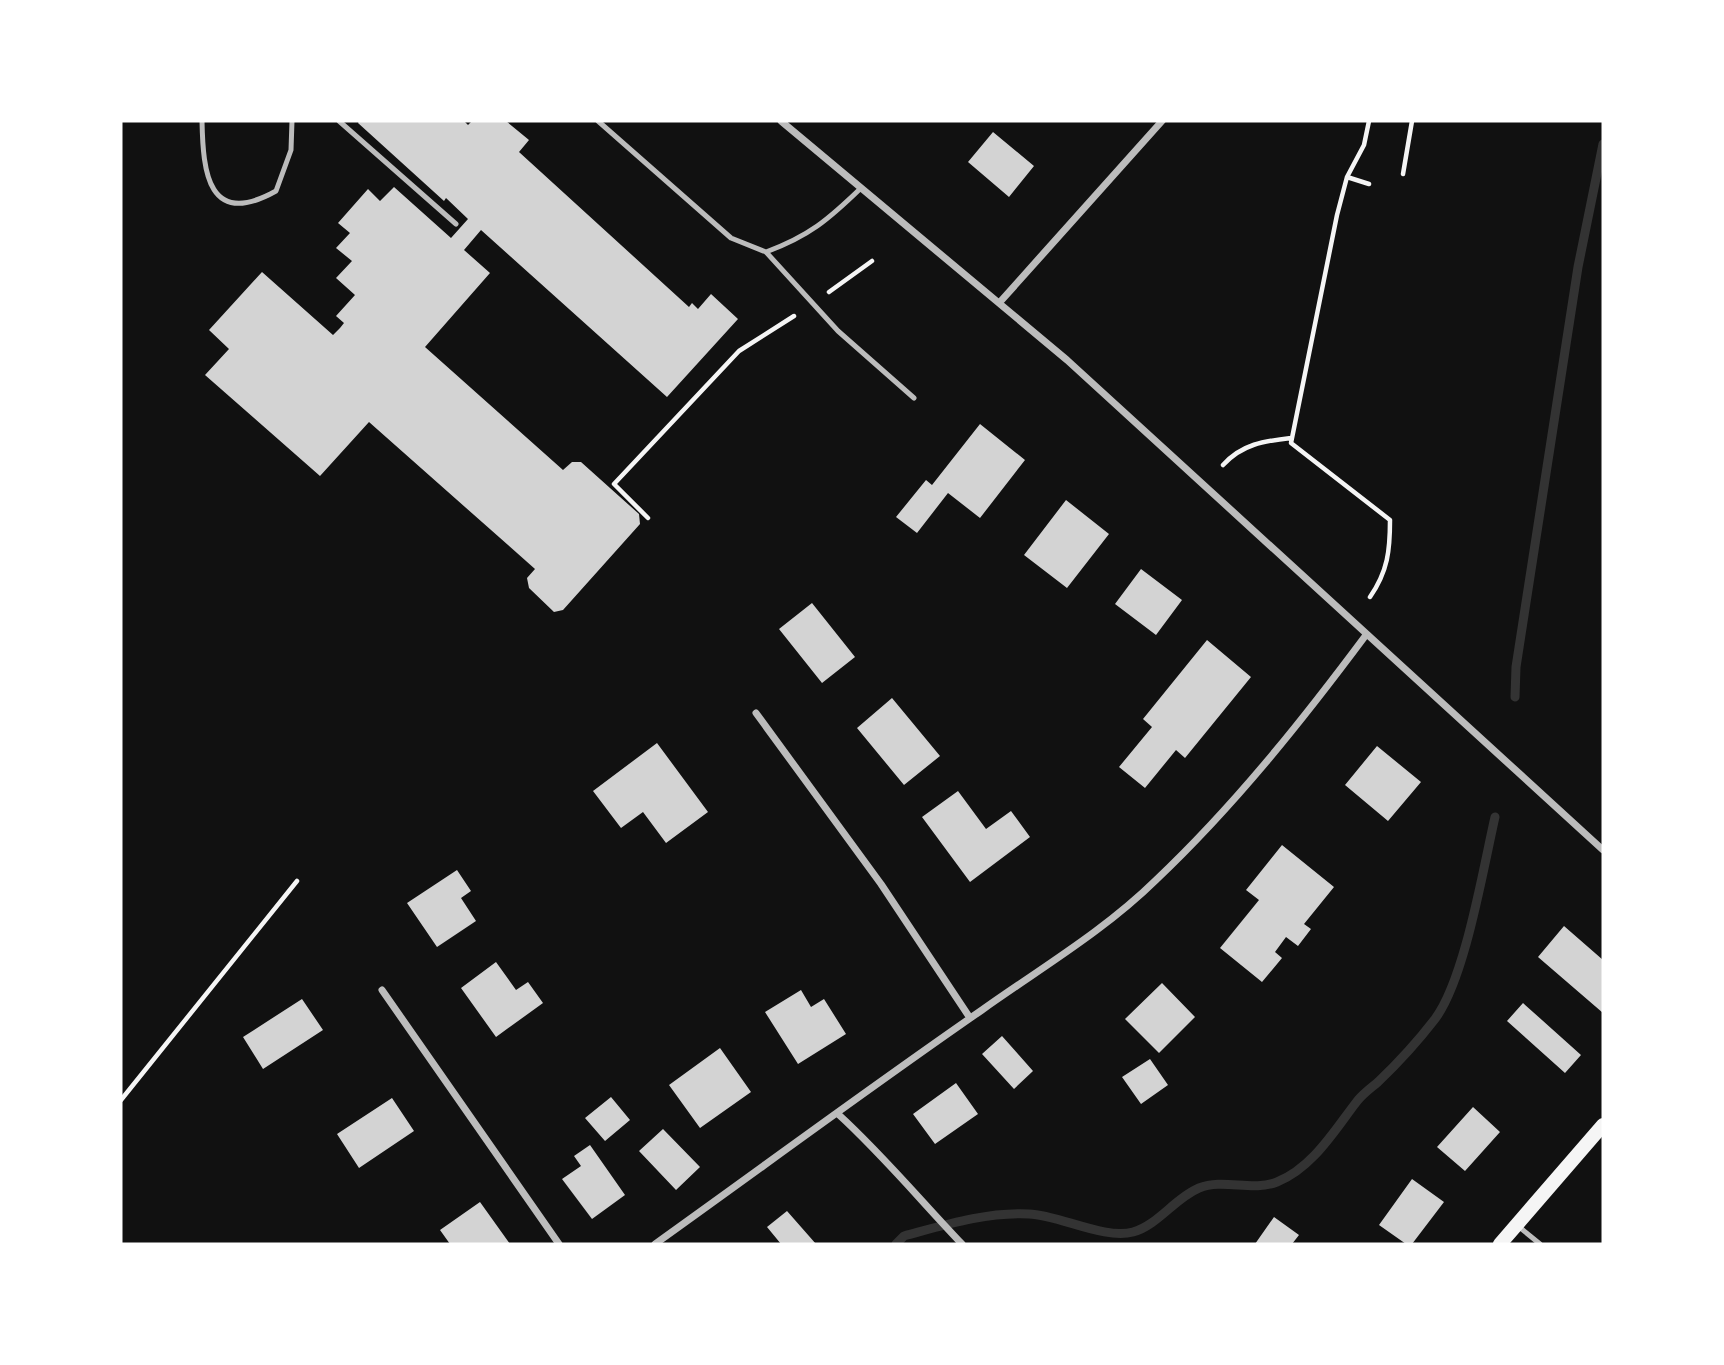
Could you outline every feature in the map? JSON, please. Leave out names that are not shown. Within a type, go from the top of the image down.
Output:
[{"type":"main road","points":[[1500,1244],[1603,1125]]},
{"type":"street","points":[[781,121],[1000,302],[1603,850]]},
{"type":"street","points":[[1000,302],[1162,121]]},
{"type":"street","points":[[655,1244],[970,1018],[1069,951],[1156,881],[1255,774],[1366,635]]},
{"type":"street","points":[[756,713],[881,884],[970,1018]]},
{"type":"street","points":[[382,990],[559,1244]]},
{"type":"street","points":[[838,1114],[870,1144],[899,1179],[962,1244]]},
{"type":"lane","points":[[202,121],[203,166],[212,190],[231,202],[254,204],[276,191],[291,150],[292,121]]},
{"type":"lane","points":[[340,121],[456,224]]},
{"type":"lane","points":[[598,121],[731,239],[766,252],[838,331],[914,398]]},
{"type":"lane","points":[[766,252],[801,238],[830,218],[861,188]]},
{"type":"lane","points":[[1517,1225],[1539,1244]]},
{"type":"path","points":[[1369,121],[1364,145],[1347,177],[1291,443],[1390,520],[1390,557],[1380,582],[1370,597]]},
{"type":"path","points":[[1403,174],[1412,121]]},
{"type":"path","points":[[1347,177],[1369,184]]},
{"type":"path","points":[[829,292],[872,261]]},
{"type":"path","points":[[648,518],[614,484],[739,351],[794,316]]},
{"type":"path","points":[[1223,464],[1233,453],[1258,442],[1291,438]]},
{"type":"path","points":[[121,1100],[297,881]]},
{"type":"building","points":[[464,121],[468,125],[472,121],[506,121],[529,140],[519,152],[689,307],[692,303],[698,309],[711,294],[738,319],[667,397],[481,230],[464,250],[490,273],[425,347],[563,470],[572,462],[581,462],[639,514],[640,524],[563,610],[554,612],[529,588],[527,578],[535,569],[369,422],[320,476],[205,375],[229,349],[209,330],[262,272],[333,335],[340,328],[344,323],[336,316],[355,295],[336,278],[352,261],[336,248],[350,233],[338,223],[368,189],[380,201],[394,187],[451,238],[468,219],[446,198],[444,201],[358,123]]},
{"type":"building","points":[[993,132],[1034,166],[1009,197],[968,162]]},
{"type":"building","points":[[980,424],[1025,460],[980,518],[948,493],[917,533],[896,517],[926,480],[932,485]]},
{"type":"building","points":[[1066,500],[1109,534],[1067,588],[1024,555]]},
{"type":"building","points":[[1141,569],[1182,600],[1156,635],[1115,604]]},
{"type":"building","points":[[812,603],[855,657],[822,683],[779,629]]},
{"type":"building","points":[[1207,640],[1251,677],[1185,758],[1176,750],[1145,788],[1119,767],[1152,727],[1143,719]]},
{"type":"building","points":[[892,698],[940,756],[904,785],[857,728]]},
{"type":"building","points":[[657,743],[708,812],[666,843],[643,812],[621,828],[593,791]]},
{"type":"building","points":[[1377,746],[1421,782],[1388,821],[1345,785]]},
{"type":"building","points":[[958,791],[986,829],[1011,811],[1030,837],[970,882],[922,817]]},
{"type":"building","points":[[1282,845],[1334,887],[1304,924],[1311,929],[1298,946],[1286,937],[1275,952],[1282,958],[1262,982],[1220,948],[1259,900],[1246,890]]},
{"type":"building","points":[[457,870],[471,891],[461,898],[476,921],[437,947],[407,903]]},
{"type":"building","points":[[1564,926],[1603,960],[1603,1013],[1538,957]]},
{"type":"building","points":[[496,962],[516,990],[528,982],[543,1003],[496,1037],[461,988]]},
{"type":"building","points":[[1162,983],[1195,1017],[1159,1053],[1125,1019]]},
{"type":"building","points":[[801,990],[811,1007],[824,999],[846,1034],[798,1064],[765,1012]]},
{"type":"building","points":[[302,999],[323,1030],[263,1069],[243,1037]]},
{"type":"building","points":[[1523,1003],[1581,1055],[1565,1073],[1507,1021]]},
{"type":"building","points":[[1002,1036],[1033,1071],[1014,1089],[982,1054]]},
{"type":"building","points":[[720,1048],[751,1092],[700,1128],[669,1085]]},
{"type":"building","points":[[1150,1059],[1168,1085],[1141,1104],[1122,1077]]},
{"type":"building","points":[[956,1083],[978,1114],[935,1144],[913,1114]]},
{"type":"building","points":[[611,1097],[630,1120],[605,1141],[585,1118]]},
{"type":"building","points":[[392,1098],[414,1131],[359,1168],[337,1134]]},
{"type":"building","points":[[1473,1107],[1500,1132],[1465,1171],[1437,1147]]},
{"type":"building","points":[[663,1129],[700,1167],[676,1190],[639,1151]]},
{"type":"building","points":[[590,1145],[625,1195],[592,1219],[562,1179],[581,1166],[574,1156]]},
{"type":"building","points":[[1412,1179],[1444,1202],[1412,1244],[1406,1244],[1379,1225]]},
{"type":"building","points":[[480,1202],[510,1244],[450,1244],[440,1230]]},
{"type":"building","points":[[787,1211],[816,1244],[781,1244],[767,1227]]},
{"type":"building","points":[[1274,1217],[1299,1235],[1292,1244],[1255,1244]]},
{"type":"waterway","points":[[1515,697],[1516,667],[1578,267],[1603,144]]},
{"type":"waterway","points":[[896,1244],[904,1236],[966,1220],[1013,1214],[1041,1215],[1122,1234],[1142,1229],[1199,1188],[1218,1184],[1267,1185],[1290,1176],[1313,1157],[1360,1097],[1415,1044],[1446,1001],[1472,922],[1495,817]]}]
